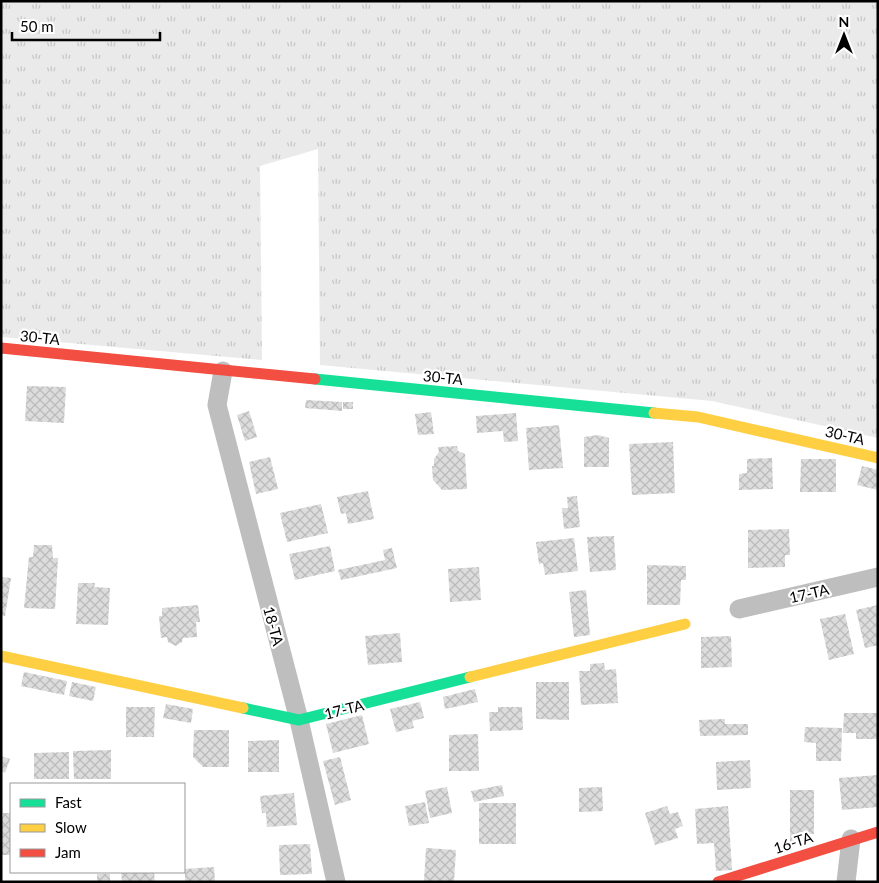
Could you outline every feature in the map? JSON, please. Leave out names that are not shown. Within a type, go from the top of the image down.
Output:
[{"type":"street","name":"30-ТА","points":[[1,348],[698,417],[878,458]]},
{"type":"street","name":"18-ТА","points":[[223,371],[217,405],[299,720],[336,882]]},
{"type":"street","name":"17-ТА","points":[[739,609],[878,577]]},
{"type":"street","name":"17-ТА","points":[[1,656],[299,720],[685,624]]},
{"type":"street","name":"16-ТА","points":[[718,882],[878,832]]},
{"type":"street","points":[[846,882],[851,839]]},
{"type":"green space","points":[[1,1],[878,1],[878,438],[712,401],[320,365],[318,149],[260,166],[262,360],[1,337]]},
{"type":"building","points":[[27,386],[66,387],[64,423],[25,421]]},
{"type":"building","points":[[306,400],[342,402],[342,411],[305,408]]},
{"type":"building","points":[[343,402],[353,402],[353,409],[343,409]]},
{"type":"building","points":[[249,411],[257,437],[245,441],[237,415]]},
{"type":"building","points":[[431,412],[434,434],[418,435],[415,414]]},
{"type":"building","points":[[516,413],[518,441],[504,442],[503,431],[477,433],[476,416]]},
{"type":"building","points":[[559,425],[563,468],[529,470],[526,428]]},
{"type":"building","points":[[598,435],[609,438],[609,467],[584,467],[584,437]]},
{"type":"building","points":[[673,442],[675,493],[632,495],[629,444]]},
{"type":"building","points":[[457,446],[458,451],[465,454],[467,489],[442,490],[433,480],[432,466],[434,466],[434,459],[439,452],[438,447]]},
{"type":"building","points":[[270,457],[278,489],[256,494],[249,462]]},
{"type":"building","points":[[772,458],[773,489],[739,490],[739,474],[747,473],[747,459]]},
{"type":"building","points":[[801,459],[836,459],[836,492],[800,492]]},
{"type":"building","points":[[862,466],[878,470],[878,490],[857,485]]},
{"type":"building","points":[[368,491],[374,519],[348,524],[346,513],[341,514],[337,497]]},
{"type":"building","points":[[577,496],[580,527],[564,529],[562,508],[568,508],[567,497]]},
{"type":"building","points":[[321,504],[328,533],[287,542],[280,513]]},
{"type":"building","points":[[789,529],[790,555],[785,555],[785,567],[748,568],[748,530]]},
{"type":"building","points":[[614,536],[616,570],[590,572],[587,537]]},
{"type":"building","points":[[574,538],[578,571],[545,575],[543,563],[539,564],[536,542]]},
{"type":"building","points":[[34,545],[52,545],[53,558],[58,558],[55,609],[24,608],[29,557],[33,557]]},
{"type":"building","points":[[330,546],[335,571],[295,580],[289,554]]},
{"type":"building","points":[[392,548],[397,568],[341,580],[338,570],[385,560],[383,550]]},
{"type":"building","points":[[647,565],[686,566],[686,580],[681,580],[680,605],[647,605]]},
{"type":"building","points":[[479,567],[481,600],[450,602],[448,569]]},
{"type":"building","points":[[1,577],[11,578],[5,616],[1,615]]},
{"type":"building","points":[[78,583],[95,583],[94,587],[110,588],[108,625],[76,624]]},
{"type":"building","points":[[586,590],[590,635],[574,637],[569,592]]},
{"type":"building","points":[[198,605],[200,622],[196,622],[197,637],[183,638],[182,642],[176,646],[168,642],[167,637],[161,638],[159,616],[162,616],[162,608]]},
{"type":"building","points":[[878,605],[878,645],[865,648],[856,610]]},
{"type":"building","points":[[845,614],[854,654],[829,660],[820,619]]},
{"type":"building","points":[[400,633],[402,662],[368,665],[365,636]]},
{"type":"building","points":[[731,636],[732,667],[701,668],[701,637]]},
{"type":"building","points":[[604,663],[605,670],[616,669],[618,703],[581,705],[579,671],[590,671],[590,664]]},
{"type":"building","points":[[24,672],[67,681],[64,695],[21,686]]},
{"type":"building","points":[[72,682],[96,687],[93,701],[69,696]]},
{"type":"building","points":[[536,682],[569,682],[569,720],[536,719]]},
{"type":"building","points":[[475,689],[478,702],[445,709],[443,697]]},
{"type":"building","points":[[420,702],[424,718],[412,721],[414,728],[396,732],[390,709]]},
{"type":"building","points":[[166,704],[193,709],[191,723],[163,718]]},
{"type":"building","points":[[126,707],[155,707],[154,737],[126,737]]},
{"type":"building","points":[[498,707],[522,707],[523,730],[490,731],[489,712],[498,712]]},
{"type":"building","points":[[844,713],[878,713],[878,739],[856,739],[856,733],[843,733]]},
{"type":"building","points":[[362,715],[369,744],[333,753],[326,724]]},
{"type":"building","points":[[725,719],[725,724],[748,724],[748,735],[700,736],[699,720]]},
{"type":"building","points":[[805,727],[842,728],[841,761],[816,761],[816,743],[804,742]]},
{"type":"building","points":[[194,730],[229,730],[229,767],[203,767],[193,757]]},
{"type":"building","points":[[478,734],[479,771],[449,771],[449,735]]},
{"type":"building","points":[[279,740],[279,772],[248,772],[248,741]]},
{"type":"building","points":[[111,750],[111,779],[74,779],[73,751]]},
{"type":"building","points":[[69,752],[69,779],[34,779],[34,753]]},
{"type":"building","points":[[1,756],[10,759],[5,773],[1,771]]},
{"type":"building","points":[[340,757],[351,800],[335,805],[323,761]]},
{"type":"building","points":[[750,760],[751,788],[717,790],[716,762]]},
{"type":"building","points":[[878,775],[878,807],[842,810],[839,778]]},
{"type":"building","points":[[502,785],[504,796],[474,802],[471,791]]},
{"type":"building","points":[[447,787],[452,813],[430,818],[425,791]]},
{"type":"building","points":[[602,787],[603,811],[579,812],[579,788]]},
{"type":"building","points":[[790,790],[814,790],[814,834],[807,834],[790,842]]},
{"type":"building","points":[[294,793],[297,825],[267,827],[266,813],[262,813],[260,796]]},
{"type":"building","points":[[425,802],[429,823],[409,826],[405,806]]},
{"type":"building","points":[[479,803],[516,803],[516,844],[479,844]]},
{"type":"building","points":[[667,806],[670,814],[678,812],[683,826],[675,829],[678,838],[655,845],[645,813]]},
{"type":"building","points":[[728,806],[732,870],[716,871],[714,843],[697,844],[695,809]]},
{"type":"building","points":[[3,813],[10,813],[10,855],[1,855],[1,817],[3,817]]},
{"type":"building","points":[[310,844],[312,874],[280,875],[279,845]]},
{"type":"building","points":[[426,848],[456,850],[454,882],[424,881]]},
{"type":"building","points":[[214,867],[215,882],[185,882],[185,869]]},
{"type":"building","points":[[121,873],[154,873],[155,882],[122,882]]},
{"type":"building","points":[[97,874],[110,874],[110,882],[97,882]]},
{"type":"traffic: fast","points":[[315,379],[654,413]]},
{"type":"traffic: fast","points":[[243,708],[299,720],[470,677]]},
{"type":"traffic: slow","points":[[654,413],[698,417],[878,458]]},
{"type":"traffic: slow","points":[[470,677],[685,624]]},
{"type":"traffic: slow","points":[[1,656],[243,708]]},
{"type":"traffic: jam","points":[[1,348],[315,379]]},
{"type":"traffic: jam","points":[[718,882],[878,832]]}]
